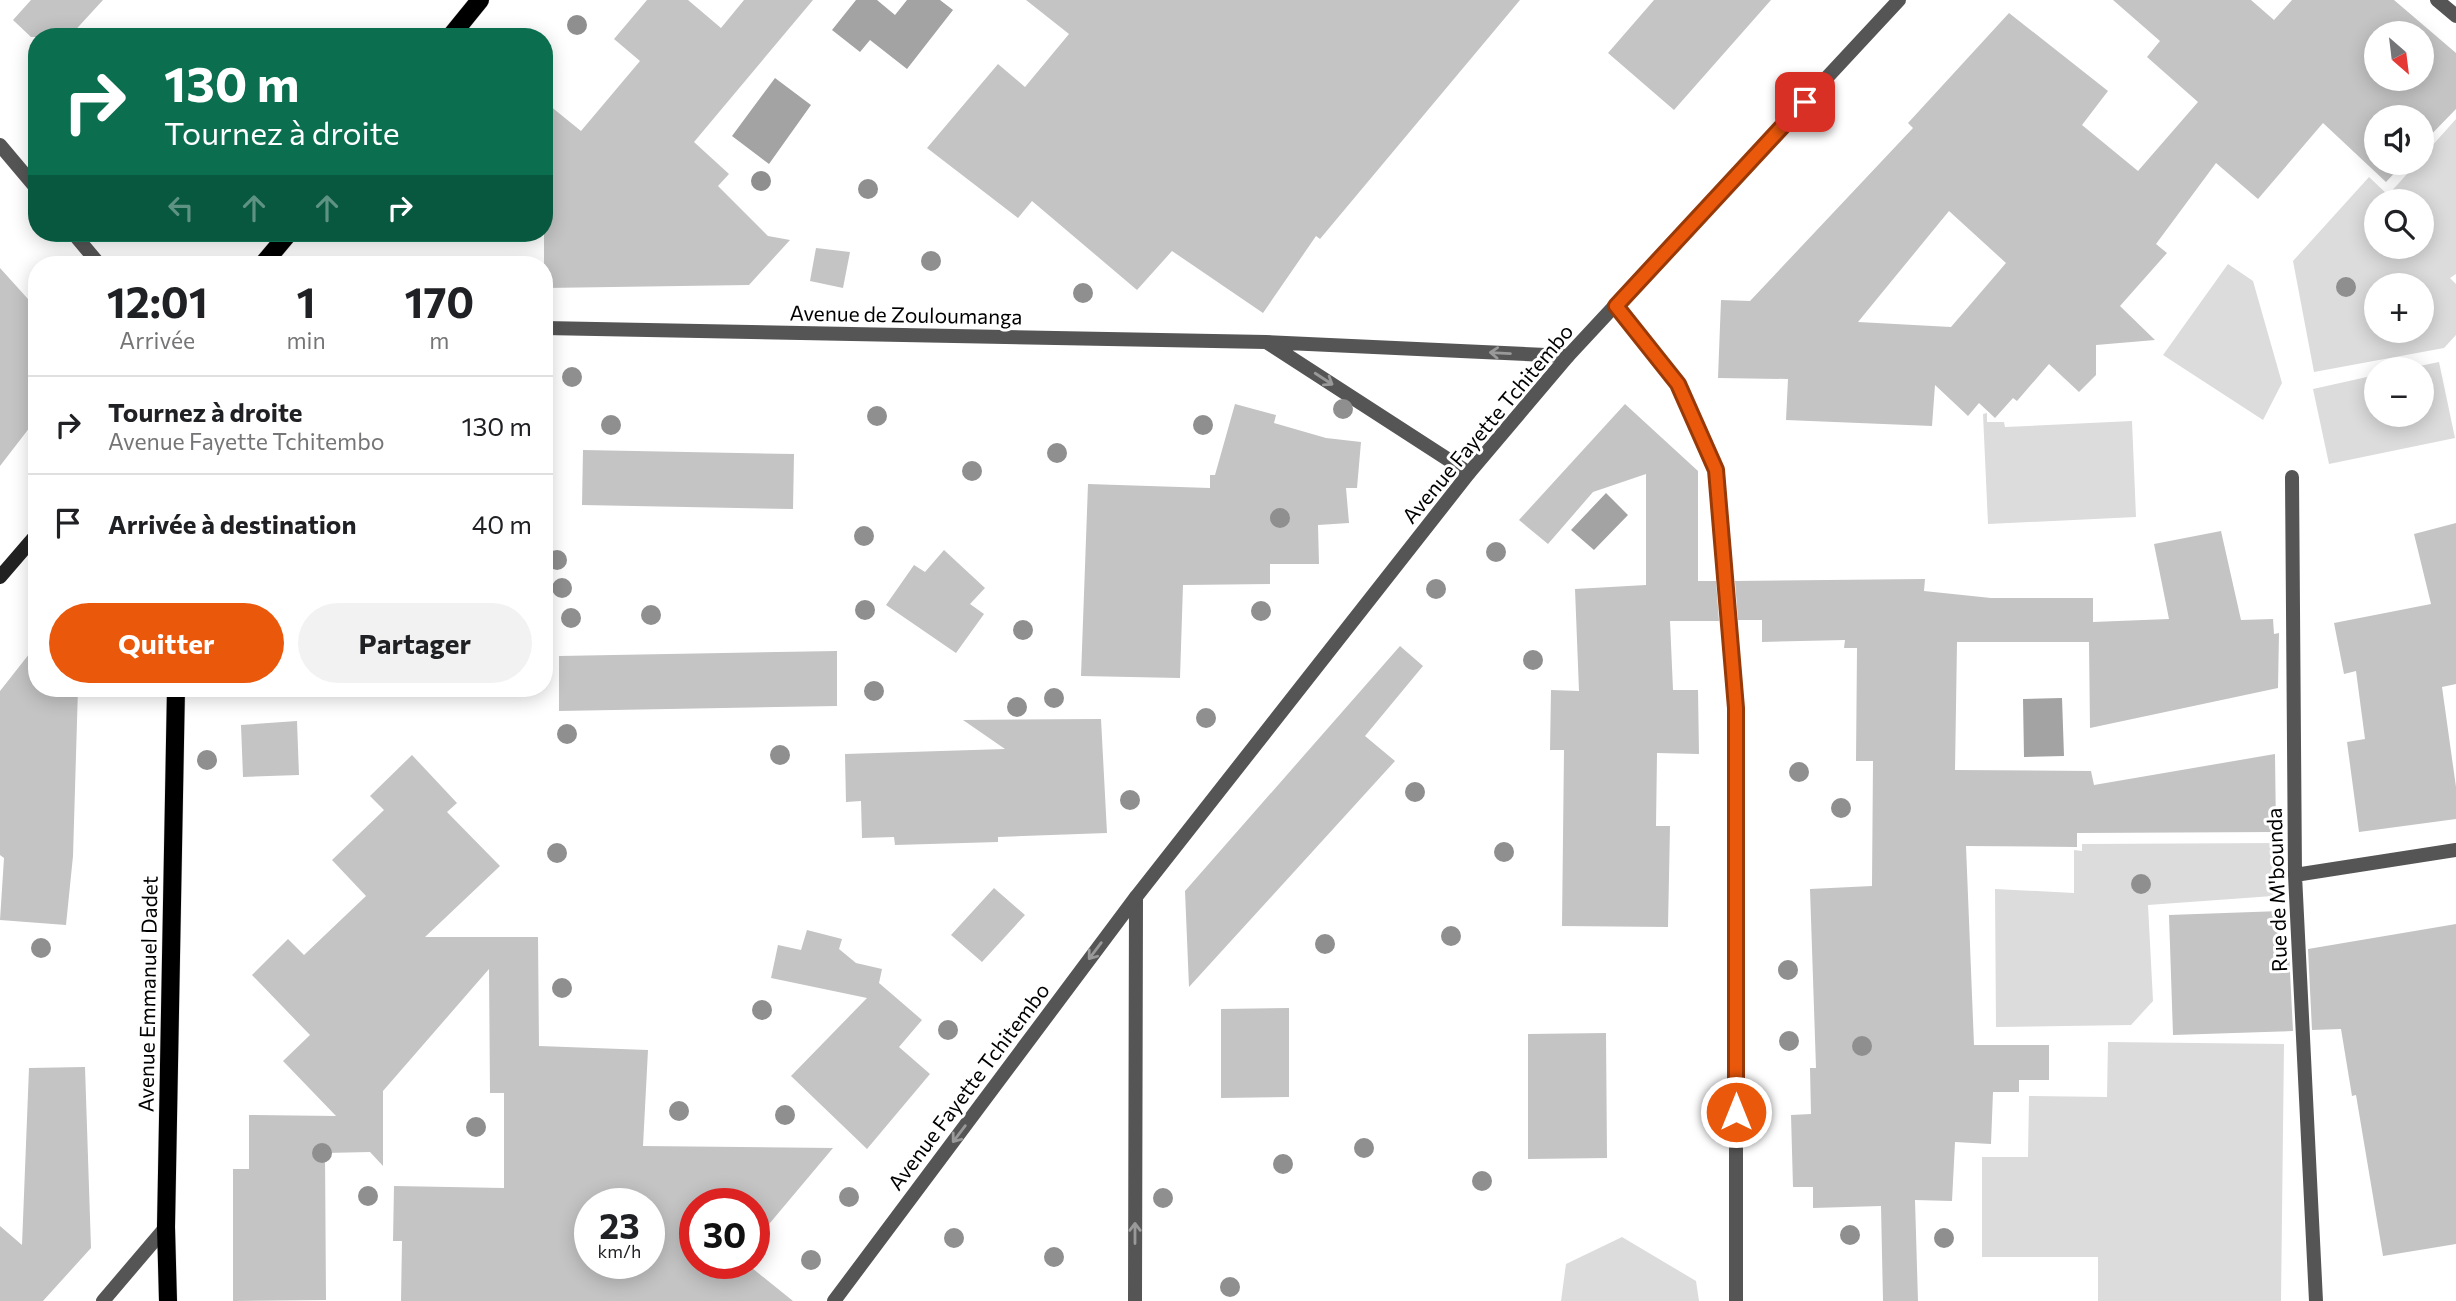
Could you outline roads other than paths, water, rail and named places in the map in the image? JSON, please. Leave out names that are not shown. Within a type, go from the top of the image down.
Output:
[{"type":"main road","points":[[457,28],[480,0]]},
{"type":"main road","points":[[270,256],[281,242]]},
{"type":"main road","points":[[0,577],[28,544]]},
{"type":"main road","name":"Avenue Emmanuel Dadet","points":[[168,1301],[166,1227],[176,697]]},
{"type":"street","name":"Avenue Fayette Tchitembo","points":[[834,1301],[1136,897],[1469,473],[1568,356],[1899,0]]},
{"type":"street","points":[[2437,0],[2456,16]]},
{"type":"street","points":[[0,145],[28,178]]},
{"type":"street","points":[[81,242],[92,256]]},
{"type":"street","points":[[1616,306],[1678,384],[1716,470],[1736,708],[1736,1301]]},
{"type":"street","name":"Avenue de Zouloumanga","points":[[553,328],[1266,342],[1568,356]]},
{"type":"street","points":[[1266,342],[1469,473]]},
{"type":"street","name":"Rue de M'bounda","points":[[2292,477],[2295,874],[2316,1301]]},
{"type":"street","points":[[2295,874],[2456,850]]},
{"type":"street","points":[[1135,1301],[1136,897]]},
{"type":"street","points":[[103,1301],[166,1227]]}]
